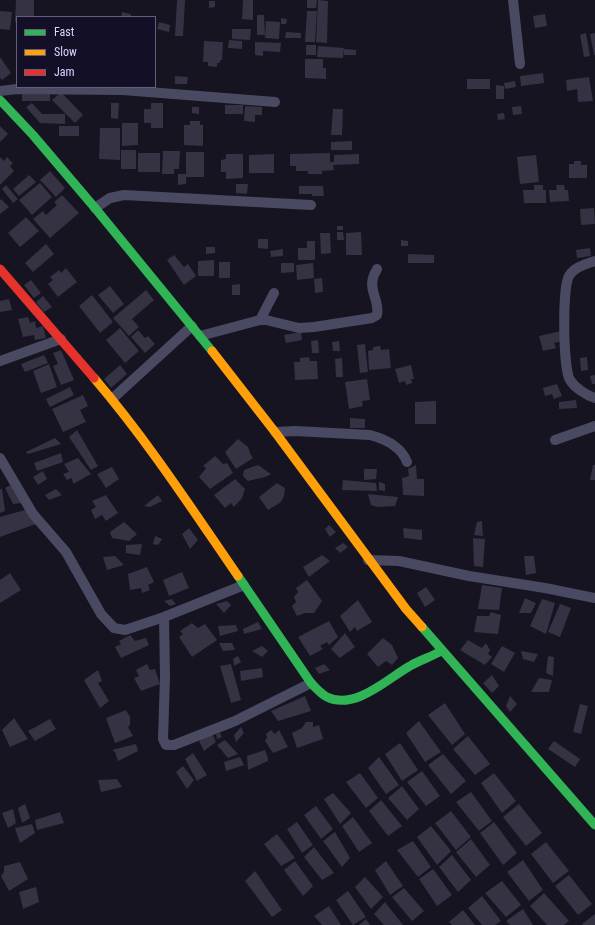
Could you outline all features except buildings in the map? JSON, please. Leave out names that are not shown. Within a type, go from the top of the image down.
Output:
[{"type":"street","points":[[513,0],[520,64]]},
{"type":"street","points":[[0,91],[17,89],[122,90],[275,102]]},
{"type":"street","points":[[0,100],[33,135],[95,208],[200,336],[275,432],[406,610],[595,825]]},
{"type":"street","points":[[95,208],[110,198],[124,195],[311,205]]},
{"type":"street","points":[[595,261],[573,271],[569,276],[566,285],[564,299],[566,362],[570,379],[587,395],[595,398]]},
{"type":"street","points":[[0,269],[112,399],[173,481],[311,684],[322,694],[337,700],[348,700],[360,697],[397,676],[411,665],[429,658],[441,651]]},
{"type":"street","points":[[200,336],[260,320],[266,320],[299,328],[372,318],[377,315],[378,312],[376,299],[372,290],[372,278],[377,269]]},
{"type":"street","points":[[260,320],[274,293]]},
{"type":"street","points":[[112,399],[192,326]]},
{"type":"street","points":[[0,361],[61,339]]},
{"type":"street","points":[[555,440],[595,426]]},
{"type":"street","points":[[275,432],[295,431],[370,435],[378,437],[396,446],[402,452],[407,462]]},
{"type":"street","points":[[0,458],[33,514],[66,552],[101,614],[114,628],[125,630],[244,585]]},
{"type":"street","points":[[368,560],[399,561],[469,576],[545,588],[595,598]]},
{"type":"street","points":[[164,616],[165,676],[163,739],[166,745],[174,745],[235,721],[311,684]]},
{"type":"traffic: fast","points":[[0,100],[33,135],[95,208],[212,351]]},
{"type":"traffic: fast","points":[[238,576],[311,683],[327,697],[338,700],[349,700],[360,697],[401,671],[441,651]]},
{"type":"traffic: fast","points":[[422,627],[595,825]]},
{"type":"traffic: slow","points":[[212,351],[275,432],[406,609],[422,627]]},
{"type":"traffic: slow","points":[[94,378],[151,450],[238,576]]},
{"type":"traffic: jam","points":[[0,269],[94,378]]}]
